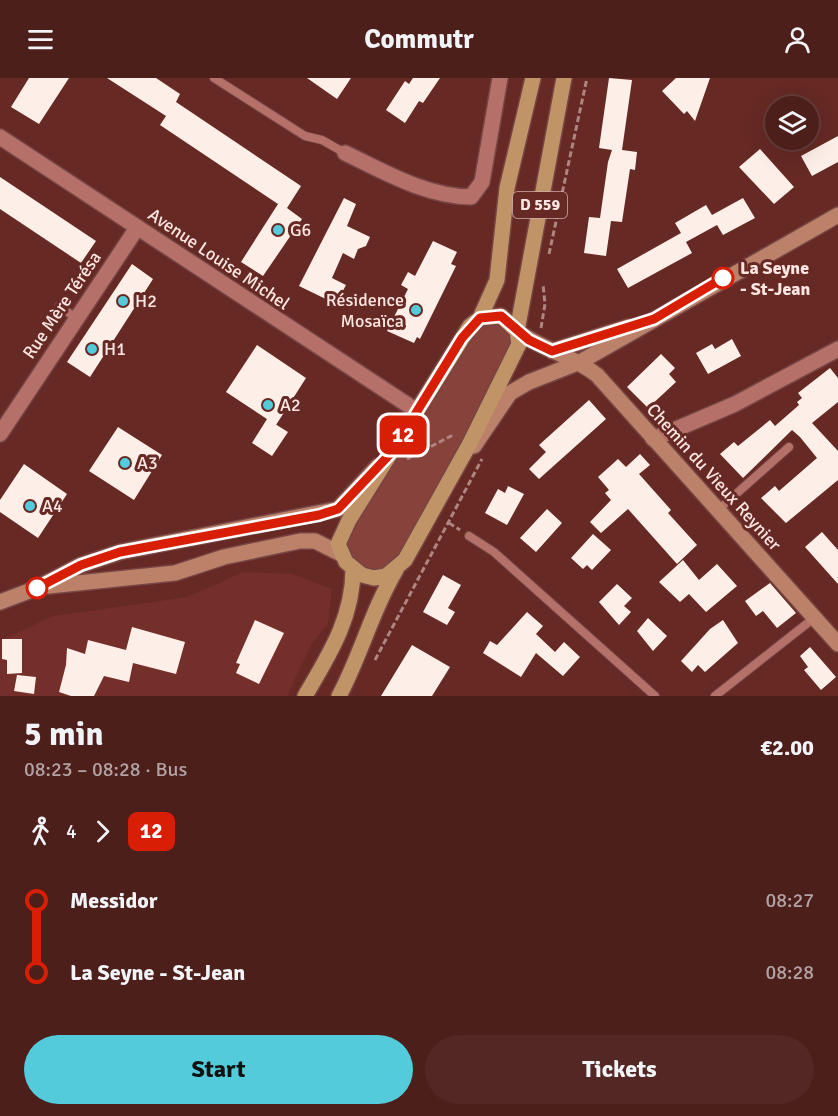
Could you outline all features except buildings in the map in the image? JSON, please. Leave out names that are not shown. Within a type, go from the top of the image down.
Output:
[{"type":"main road","name":"D 559","points":[[480,318],[497,280],[507,188],[533,78]]},
{"type":"main road","name":"D 559","points":[[517,331],[564,78]]},
{"type":"main road","points":[[339,696],[367,636],[377,605],[461,460],[516,355],[519,344],[517,331],[501,316],[480,318],[470,326],[340,536],[338,544],[341,554],[353,569],[362,575],[375,578],[396,570]]},
{"type":"main road","points":[[305,696],[340,634],[352,597],[353,569]]},
{"type":"street","points":[[345,153],[411,185],[452,196],[471,197],[482,182],[500,78]]},
{"type":"street","name":"Avenue Louise Michel","points":[[0,137],[417,411]]},
{"type":"street","points":[[461,460],[474,447],[510,393],[529,382],[580,362],[838,215]]},
{"type":"street","name":"Rue Mère Térésa","points":[[0,434],[137,228]]},
{"type":"street","points":[[552,351],[654,319]]},
{"type":"street","name":"Chemin du Vieux Reynier","points":[[517,331],[552,351],[580,362],[597,375],[838,644]]},
{"type":"street","points":[[653,439],[735,404],[838,349]]},
{"type":"street","points":[[0,602],[37,588],[81,565],[120,552],[319,515],[338,509],[392,452]]},
{"type":"street","points":[[37,588],[175,573],[224,557],[300,541],[315,541],[341,554]]},
{"type":"lane","points":[[214,78],[297,131],[345,153]]},
{"type":"lane","points":[[59,306],[76,318]]},
{"type":"lane","points":[[718,510],[789,447]]},
{"type":"lane","points":[[469,536],[494,552],[655,696]]},
{"type":"lane","points":[[715,696],[814,618]]},
{"type":"path","points":[[548,261],[587,78]]},
{"type":"path","points":[[540,335],[545,304],[543,282]]},
{"type":"path","points":[[392,452],[406,460],[452,436],[469,445]]},
{"type":"path","points":[[371,666],[485,453]]},
{"type":"shaded area","points":[[491,316],[517,331],[461,460],[386,576],[353,569],[340,536],[462,338]]},
{"type":"shaded area","points":[[243,572],[292,574],[332,589],[328,624],[312,643],[287,696],[0,696],[0,641],[53,616],[188,597]]},
{"type":"bus line","name":"12","points":[[37,588],[81,565],[120,552],[319,515],[338,509],[392,452],[462,338],[470,326],[480,318],[501,316],[529,340],[552,351],[654,319],[723,278]]},
{"type":"place","name":"G6","points":[[278,230]]},
{"type":"place","name":"La Seyne - St-Jean","points":[[723,278]]},
{"type":"place","name":"H2","points":[[123,301]]},
{"type":"place","name":"Résidence Mosaïca","points":[[416,310]]},
{"type":"place","name":"H1","points":[[92,349]]},
{"type":"place","name":"A2","points":[[268,405]]},
{"type":"place","name":"A3","points":[[125,463]]},
{"type":"place","name":"A4","points":[[30,506]]}]
